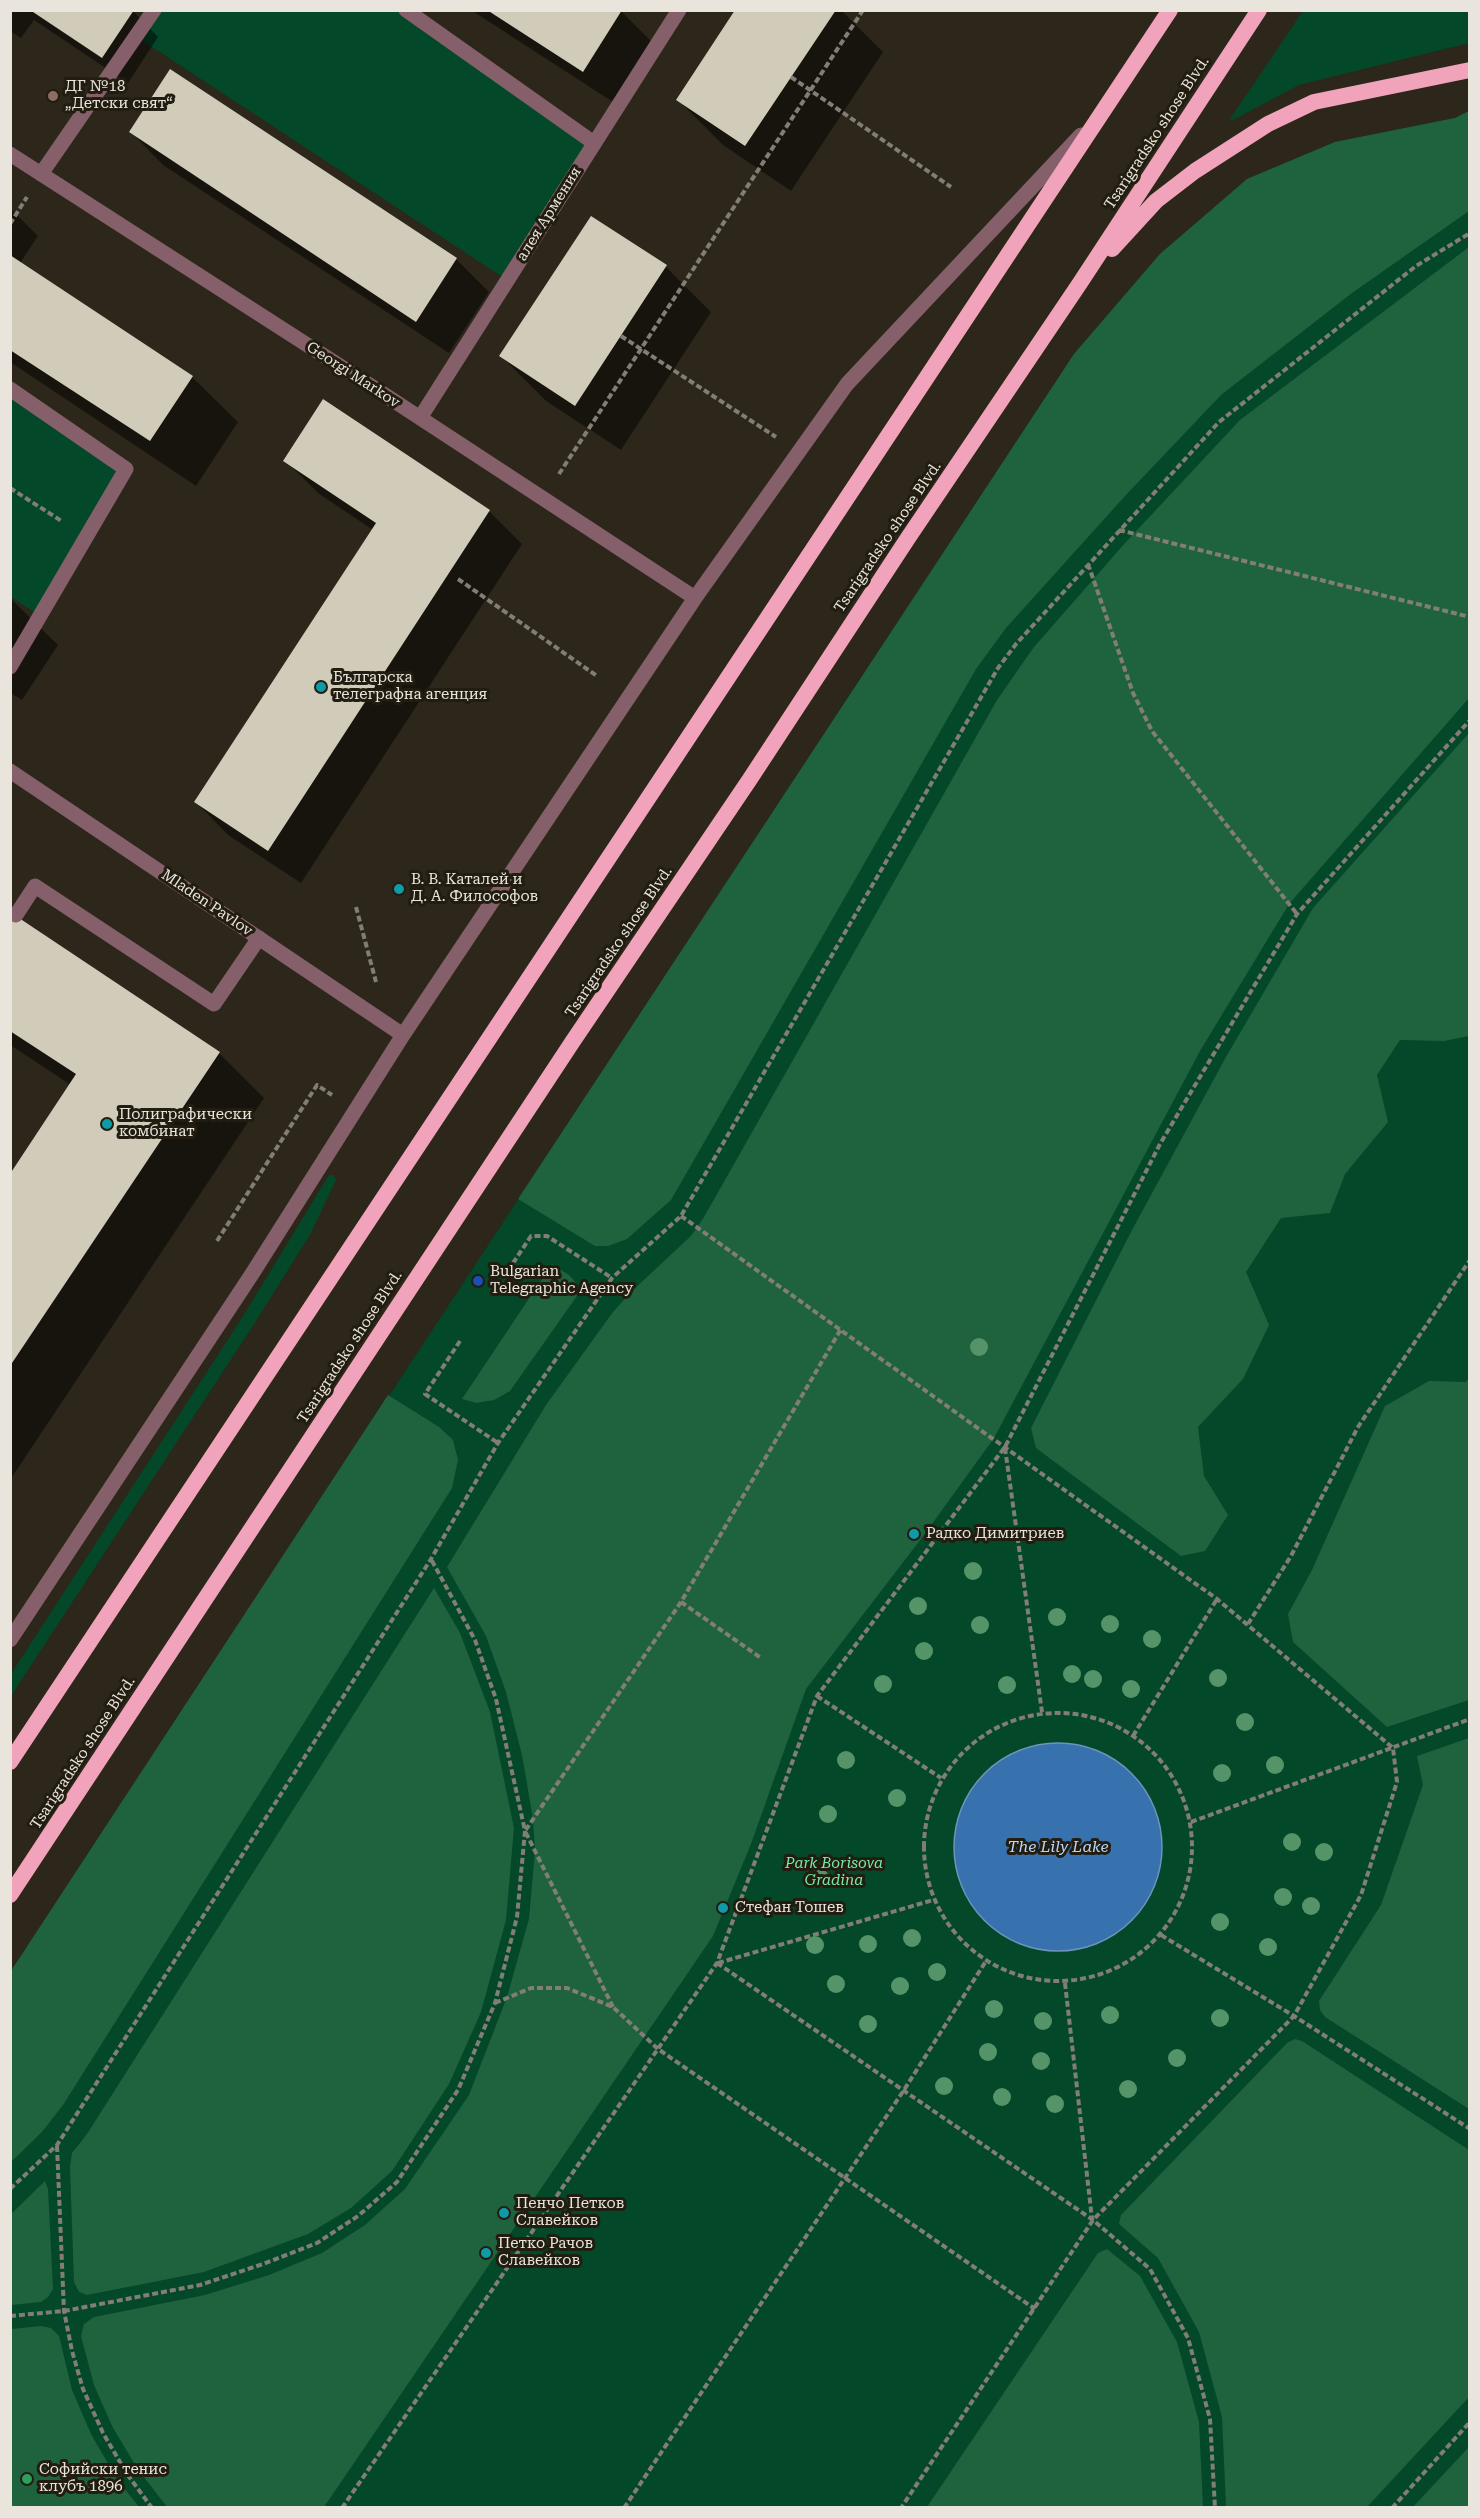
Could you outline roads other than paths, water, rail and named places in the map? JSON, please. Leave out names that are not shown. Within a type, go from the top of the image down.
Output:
[{"type":"highway","points":[[10,1762],[1170,10]]},
{"type":"highway","name":"Tsarigradsko shose Blvd.","points":[[10,1895],[573,1041],[750,780],[1259,10]]},
{"type":"highway","points":[[1080,283],[1156,201],[1213,159],[1268,124],[1314,102],[1470,70]]},
{"type":"street","points":[[41,174],[154,10]]},
{"type":"street","points":[[406,10],[594,143]]},
{"type":"street","name":"алея Армения","points":[[420,418],[679,10]]},
{"type":"street","points":[[10,1640],[252,1274],[403,1035],[695,598],[847,384],[1105,110]]},
{"type":"street","name":"Georgi Markov","points":[[10,154],[695,598]]},
{"type":"street","points":[[10,389],[126,469],[10,667]]},
{"type":"street","name":"Mladen Pavlov","points":[[10,771],[403,1035]]},
{"type":"street","points":[[16,915],[35,886],[214,1004],[259,938]]},
{"type":"water","name":"The Lily Lake","points":[[1058,1743],[1078,1745],[1098,1751],[1132,1773],[1154,1807],[1160,1827],[1162,1847],[1160,1867],[1154,1887],[1132,1921],[1098,1943],[1078,1949],[1058,1951],[1038,1949],[1018,1943],[984,1921],[962,1887],[956,1867],[954,1847],[956,1827],[962,1807],[984,1773],[1018,1751],[1038,1745]]},
{"type":"place","name":"ДГ №18 „Детски свят“","points":[[53,96]]},
{"type":"place","name":"Българска телеграфна агенция","points":[[321,687]]},
{"type":"place","name":"В. В. Каталей и Д. А. Философов","points":[[399,889]]},
{"type":"place","name":"Полиграфически комбинат","points":[[107,1124]]},
{"type":"place","name":"Bulgarian Telegraphic Agency","points":[[478,1281]]},
{"type":"place","name":"Радко Димитриев","points":[[914,1534]]},
{"type":"place","name":"Стефан Тошев","points":[[723,1908]]},
{"type":"place","name":"Пенчо Петков Славейков","points":[[504,2213]]},
{"type":"place","name":"Петко Рачов Славейков","points":[[486,2253]]},
{"type":"place","name":"Софийски тенис клубъ 1896","points":[[27,2479]]},
{"type":"park label","name":"Park Borisova Gradina","points":[[834,1872]]}]
